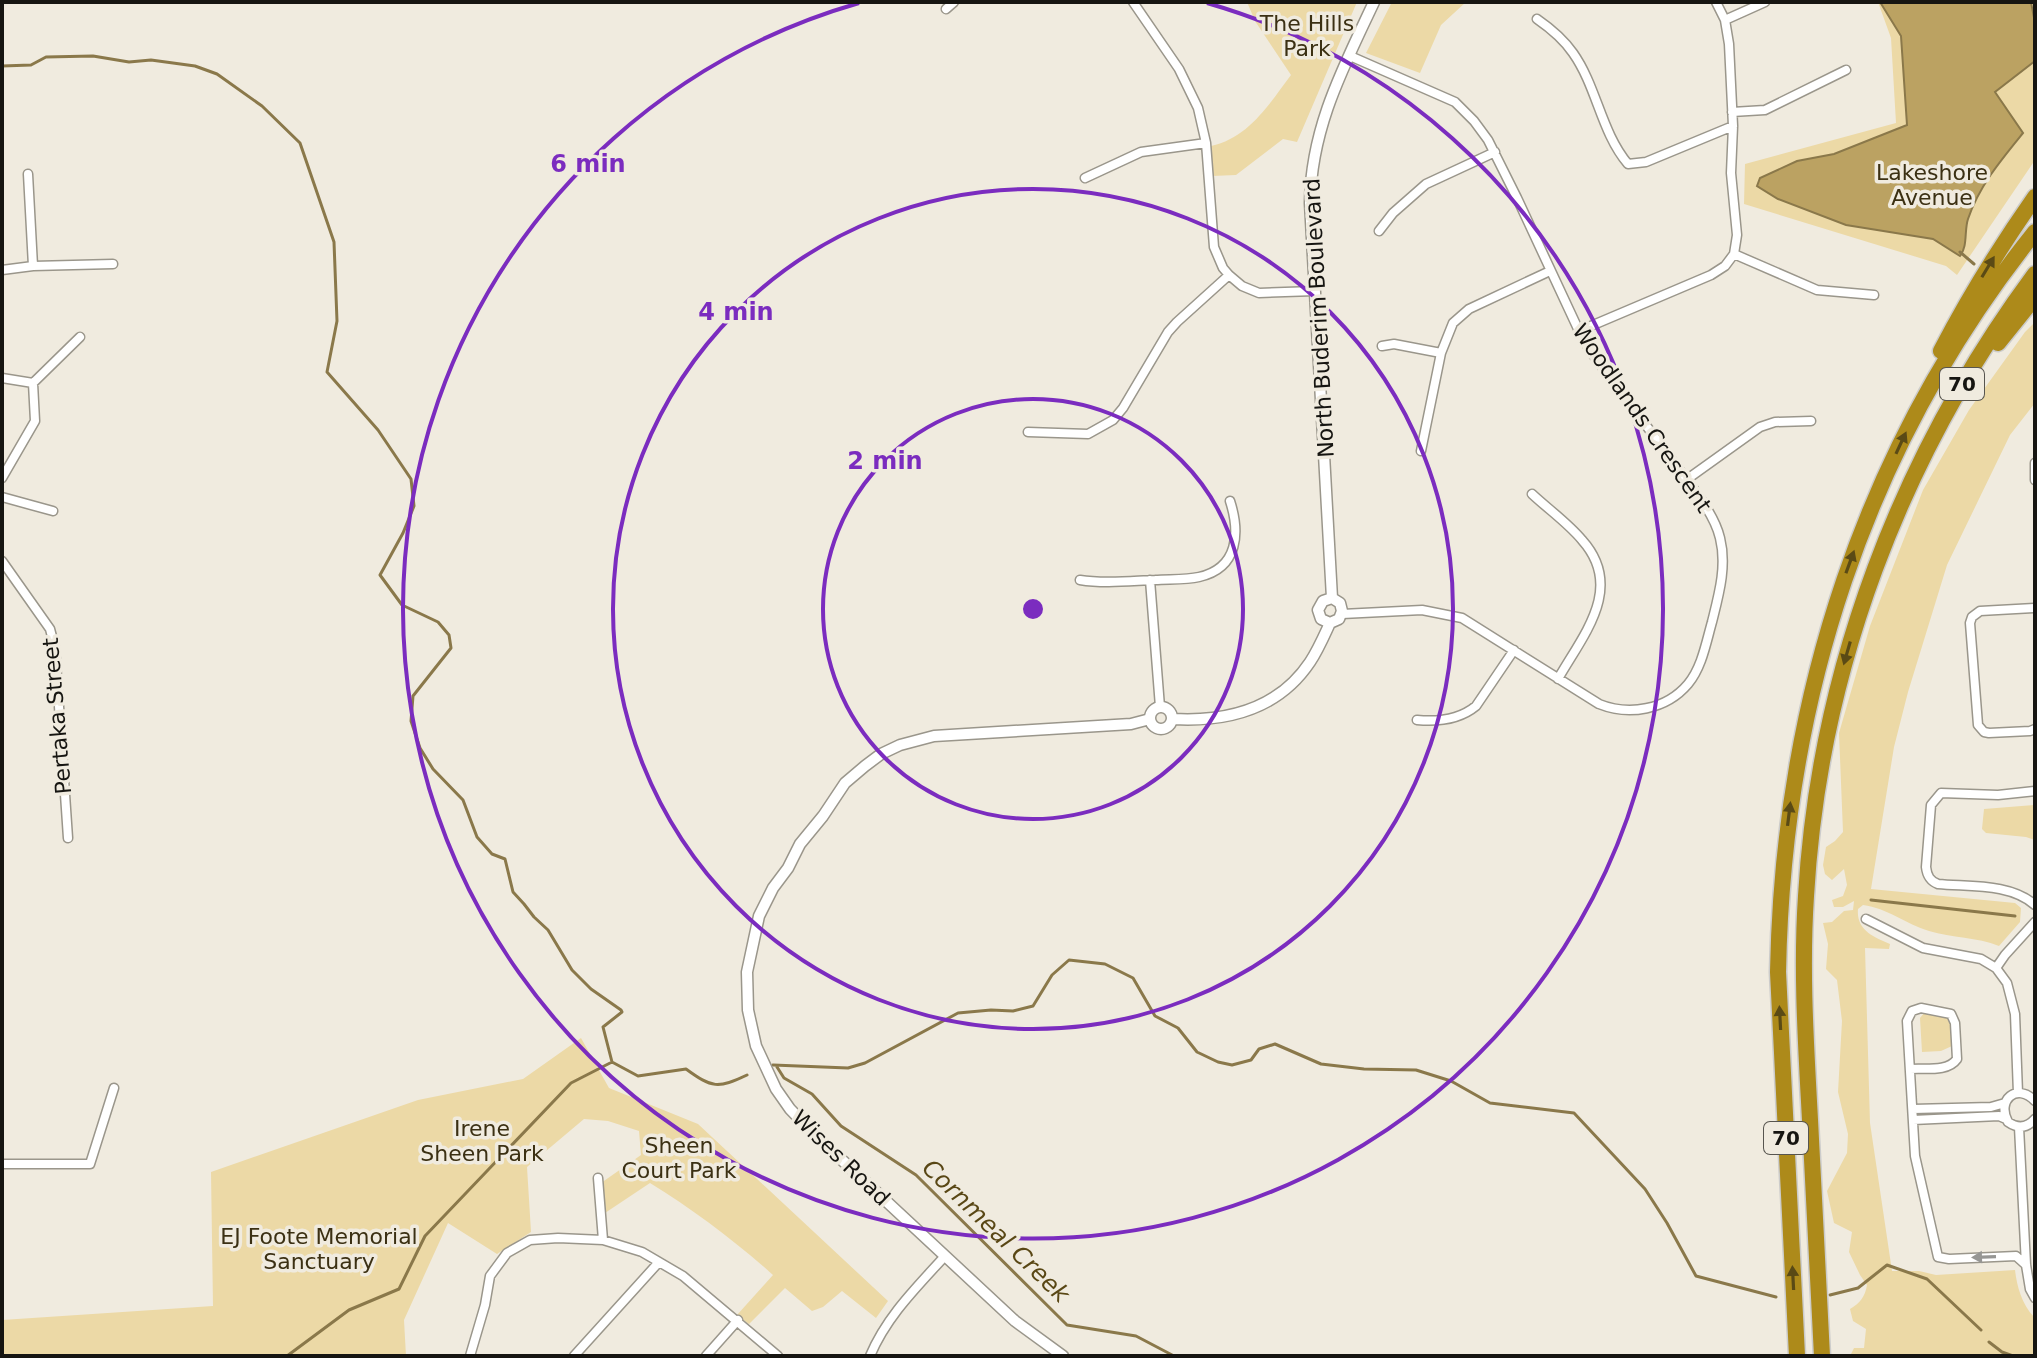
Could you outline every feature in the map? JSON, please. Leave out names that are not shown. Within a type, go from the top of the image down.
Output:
[{"type":"highway","points":[[1931,386],[1932,368],[1960,315],[2035,197]]},
{"type":"highway","name":"70","points":[[1797,1356],[1779,1010],[1779,920],[1799,752],[1830,623],[1852,558],[1904,437],[1931,386],[2000,278],[2035,232]]},
{"type":"highway","name":"70","points":[[1822,1356],[1806,1039],[1805,921],[1814,808],[1832,711],[1861,606],[1902,501],[1955,394],[2005,314],[2035,274]]},
{"type":"highway","points":[[1902,501],[1917,486],[1983,364],[2035,297]]},
{"type":"street","points":[[946,9],[954,2]]},
{"type":"street","points":[[1133,2],[1186,81],[1198,108],[1206,143],[1214,247],[1218,258],[1229,275],[1242,286],[1259,293],[1315,291]]},
{"type":"street","name":"North Buderim Boulevard","points":[[1332,598],[1310,203],[1319,130],[1327,105],[1374,2]]},
{"type":"street","points":[[1579,331],[1711,275],[1725,266],[1734,254],[1737,235],[1731,173],[1733,126],[1729,44],[1725,20],[1716,2]]},
{"type":"street","points":[[1725,20],[1765,2]]},
{"type":"street","points":[[1537,19],[1573,52],[1617,152],[1628,164],[1646,162],[1733,126]]},
{"type":"street","name":"Woodlands Crescent","points":[[1342,614],[1422,610],[1462,618],[1599,704],[1620,710],[1635,710],[1671,699],[1696,673],[1721,587],[1723,564],[1717,527],[1591,352],[1495,152],[1474,121],[1455,102],[1350,56]]},
{"type":"street","points":[[1732,112],[1765,110],[1846,70]]},
{"type":"street","points":[[1085,178],[1141,152],[1206,143]]},
{"type":"street","points":[[1379,231],[1393,213],[1426,184],[1495,152]]},
{"type":"street","points":[[28,174],[33,266]]},
{"type":"street","points":[[1734,254],[1817,290],[1874,295]]},
{"type":"street","points":[[2,270],[113,264]]},
{"type":"street","points":[[1421,451],[1441,353],[1453,323],[1469,309],[1550,271]]},
{"type":"street","points":[[1028,432],[1088,434],[1113,420],[1168,332],[1229,275]]},
{"type":"street","points":[[2,478],[35,421],[33,383],[80,337]]},
{"type":"street","points":[[1382,346],[1394,344],[1441,353]]},
{"type":"street","points":[[2,378],[33,383]]},
{"type":"street","points":[[1686,480],[1760,427],[1775,422],[1811,421]]},
{"type":"street","points":[[2035,463],[2035,480]]},
{"type":"street","points":[[1532,494],[1590,549],[1601,583],[1597,611],[1558,679]]},
{"type":"street","points":[[2,497],[53,511]]},
{"type":"street","points":[[1080,580],[1201,577],[1222,565],[1231,555],[1237,530],[1230,501]]},
{"type":"street","name":"Pertaka Street","points":[[2,562],[50,629],[55,648],[68,838]]},
{"type":"street","points":[[1150,580],[1160,707]]},
{"type":"street","points":[[2035,595],[2035,610],[1980,611],[1970,623],[1978,725],[1989,733],[2035,729]]},
{"type":"street","points":[[1332,598],[1341,605],[1342,614],[1337,621],[1330,623],[1321,619],[1318,610],[1323,601],[1332,598]]},
{"type":"street","points":[[1173,719],[1235,715],[1274,698],[1310,661],[1330,623]]},
{"type":"street","points":[[1417,720],[1434,721],[1469,712],[1514,650]]},
{"type":"street","points":[[1160,707],[1170,711],[1173,719],[1168,727],[1161,729],[1152,725],[1150,719],[1154,709],[1160,707]]},
{"type":"street","name":"Wises Road","points":[[1063,1356],[1015,1321],[790,1109],[769,1077],[753,1037],[748,1010],[747,972],[759,916],[800,844],[845,783],[881,754],[934,736],[1131,724],[1150,719]]},
{"type":"street","points":[[2035,791],[1998,795],[1941,793],[1931,805],[1926,867],[1930,879],[1938,884],[2008,890],[2035,905]]},
{"type":"street","points":[[1866,919],[1923,948],[1981,959],[1996,968],[2007,983],[2015,1014],[2018,1093]]},
{"type":"street","points":[[1996,968],[2035,922]]},
{"type":"street","points":[[1910,1069],[1954,1064],[1957,1059],[1955,1023],[1951,1014],[1921,1008],[1912,1011],[1907,1021],[1915,1156],[1938,1257],[2016,1256],[2026,1265]]},
{"type":"street","points":[[2,1164],[90,1164],[114,1088]]},
{"type":"street","points":[[2006,1119],[2003,1111],[2011,1095],[2029,1095],[2035,1101]]},
{"type":"street","points":[[1913,1109],[1991,1107],[2005,1103]]},
{"type":"street","points":[[1913,1120],[1999,1116],[2019,1127],[2027,1126],[2035,1119]]},
{"type":"street","points":[[2019,1127],[2026,1265],[2030,1289],[2035,1298]]},
{"type":"street","points":[[598,1178],[603,1240]]},
{"type":"street","points":[[470,1356],[490,1276],[507,1253],[530,1240],[558,1238],[603,1240],[642,1252],[683,1276],[778,1356]]},
{"type":"street","points":[[870,1356],[879,1335],[900,1305],[945,1256]]},
{"type":"street","points":[[574,1356],[659,1262]]},
{"type":"street","points":[[706,1356],[738,1320]]},
{"type":"green space","name":"The Hills Park","points":[[1247,2],[1357,2],[1297,142],[1283,139],[1236,175],[1212,176],[1211,146],[1247,128],[1291,75],[1255,21]]},
{"type":"green space","points":[[1392,2],[1466,2],[1441,25],[1420,73],[1366,53]]},
{"type":"green space","name":"Lakeshore Avenue","points":[[1878,2],[2035,2],[2035,160],[1957,275],[1946,266],[1744,204],[1745,164],[1896,123],[1891,38]]},
{"type":"green space","points":[[2035,322],[2035,403],[2010,435],[1947,565],[1894,747],[1871,889],[2015,903],[2021,908],[2020,922],[1999,946],[1929,931],[1863,905],[1858,909],[1858,916],[1863,927],[1872,935],[1890,944],[1889,949],[1865,948],[1870,1123],[1892,1271],[1919,1271],[1936,1275],[2015,1270],[2021,1296],[2035,1318],[2035,1356],[1850,1356],[1854,1348],[1864,1348],[1866,1329],[1853,1321],[1850,1309],[1862,1299],[1867,1285],[1849,1252],[1852,1232],[1834,1223],[1827,1191],[1847,1153],[1848,1134],[1838,1092],[1842,1021],[1837,980],[1826,969],[1828,944],[1823,923],[1832,922],[1844,911],[1853,910],[1854,901],[1843,907],[1834,907],[1832,900],[1843,896],[1847,885],[1844,869],[1832,880],[1825,874],[1823,865],[1826,847],[1843,832],[1839,733],[1870,626],[1923,490],[1969,410]]},
{"type":"green space","points":[[2035,805],[2035,840],[1986,833],[1982,829],[1984,809]]},
{"type":"green space","points":[[1924,1013],[1948,1018],[1952,1046],[1941,1051],[1922,1052],[1920,1018]]},
{"type":"green space","points":[[581,1038],[609,1088],[698,1124],[888,1301],[876,1318],[842,1291],[823,1307],[812,1311],[785,1288],[749,1324],[737,1315],[773,1275],[714,1226],[650,1183],[605,1213],[601,1183],[641,1155],[639,1131],[608,1121],[584,1119],[527,1167],[531,1232],[497,1254],[448,1223],[404,1320],[406,1356],[2,1356],[2,1320],[213,1306],[211,1172],[418,1100],[523,1079]]},
{"type":"shaded area","name":"Lakeshore Avenue","points":[[1880,2],[2031,2],[2035,23],[2035,61],[1995,92],[2023,133],[1978,195],[1968,219],[1960,256],[1933,239],[1846,225],[1778,199],[1757,186],[1760,178],[1797,161],[1834,154],[1907,125],[1901,36]]},
{"type":"waterway","name":"Cornmeal Creek","points":[[2,66],[31,65],[46,57],[93,56],[129,62],[151,60],[195,66],[217,74],[262,106],[300,143],[334,242],[337,321],[327,372],[378,430],[411,479],[414,506],[380,575],[402,605],[438,622],[449,635],[451,648],[413,696],[411,721],[420,748],[433,769],[463,800],[477,837],[492,854],[505,859],[513,892],[548,930],[572,970],[591,989],[621,1010],[603,1027],[612,1062],[638,1076],[686,1069],[702,1080],[715,1084],[729,1083],[747,1075]]},
{"type":"waterway","points":[[1960,252],[1974,264]]},
{"type":"waterway","points":[[1871,900],[2015,916]]},
{"type":"waterway","points":[[773,1065],[848,1068],[865,1063],[958,1013],[1013,1011],[1033,1006],[1052,975],[1069,960],[1105,964],[1133,978],[1155,1016],[1178,1028],[1197,1052],[1218,1062],[1232,1065],[1251,1060],[1259,1049],[1275,1044],[1321,1064],[1416,1070],[1451,1081],[1490,1103],[1574,1113],[1645,1189],[1696,1276],[1776,1297]]},
{"type":"waterway","points":[[287,1356],[349,1310],[399,1289],[425,1236],[571,1083],[612,1062]]},
{"type":"waterway","name":"Cornmeal Creek","points":[[777,1067],[784,1078],[812,1094],[841,1126],[916,1175],[1067,1325],[1136,1336],[1174,1356]]},
{"type":"waterway","points":[[1830,1295],[1858,1288],[1887,1265],[1927,1279],[1981,1330]]},
{"type":"waterway","points":[[1989,1342],[2013,1356]]},
{"type":"park label","name":"Irene Sheen Park","points":[[482,1140]]},
{"type":"park label","name":"Sheen Court Park","points":[[679,1158]]},
{"type":"park label","name":"EJ Foote Memorial Sanctuary","points":[[319,1248]]}]
